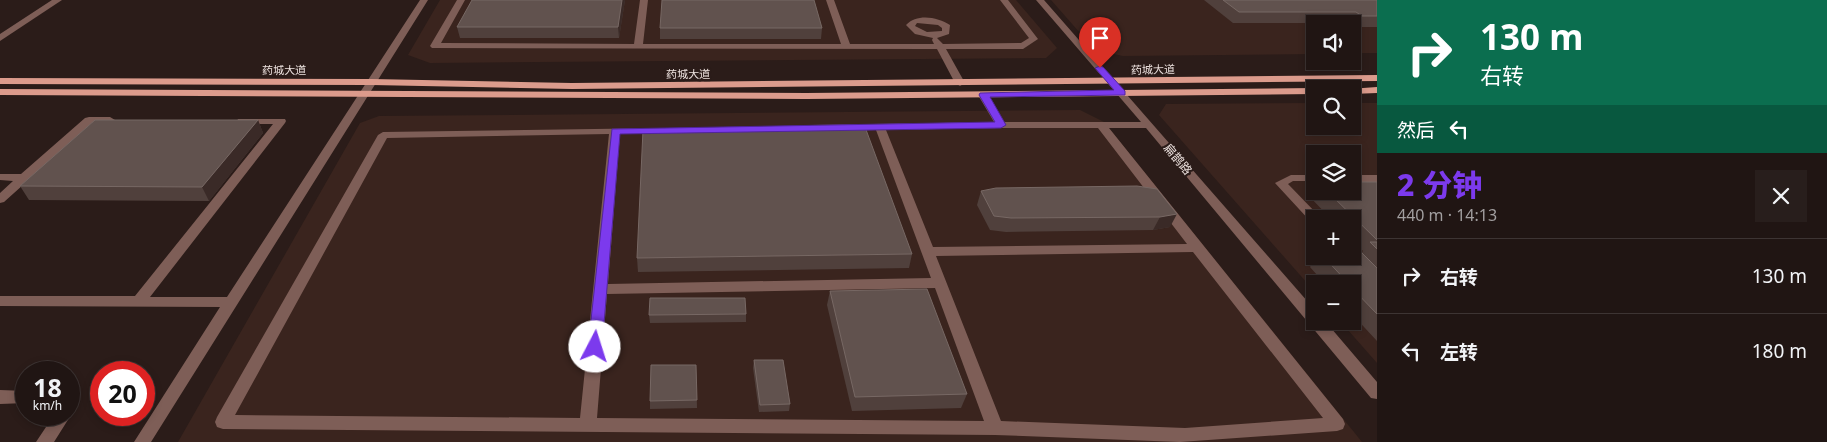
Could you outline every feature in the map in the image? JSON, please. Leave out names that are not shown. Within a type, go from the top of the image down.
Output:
[{"type":"main road","name":"药城大道","points":[[0,81],[372,82],[572,86],[1377,78]]},
{"type":"main road","points":[[1361,91],[1377,90]]},
{"type":"main road","name":"药城大道","points":[[0,92],[796,96],[1306,91]]},
{"type":"street","points":[[0,38],[58,0]]},
{"type":"street","points":[[142,442],[424,0]]},
{"type":"street","points":[[461,0],[435,46],[1023,46],[1034,39],[1004,0]]},
{"type":"street","points":[[638,46],[644,0]]},
{"type":"street","points":[[830,0],[846,47]]},
{"type":"street","name":"扁鹊路","points":[[1040,0],[1122,93],[1306,310]]},
{"type":"street","points":[[933,36],[960,83]]},
{"type":"street","points":[[983,95],[1001,125]]},
{"type":"street","points":[[0,199],[89,120],[118,120]]},
{"type":"street","points":[[139,301],[281,121],[233,121]]},
{"type":"street","points":[[674,130],[383,134],[222,422],[995,428],[1188,438],[1337,424],[1101,125]]},
{"type":"street","points":[[801,128],[1149,125]]},
{"type":"street","points":[[880,127],[995,428]]},
{"type":"street","points":[[588,425],[615,131]]},
{"type":"street","points":[[0,177],[24,178]]},
{"type":"street","points":[[1306,178],[1291,178],[1281,183],[1306,210]]},
{"type":"street","points":[[1361,179],[1377,179]]},
{"type":"street","points":[[928,252],[1197,248]]},
{"type":"street","points":[[601,288],[939,283]]},
{"type":"street","points":[[0,300],[231,302]]},
{"type":"street","name":"扁鹊路","points":[[1323,330],[1377,393]]},
{"type":"street","points":[[0,397],[15,397]]},
{"type":"street","points":[[44,442],[55,426]]},
{"type":"shaded area","points":[[440,0],[1016,0],[1057,48],[1046,58],[430,63],[408,55]]},
{"type":"shaded area","points":[[1051,0],[1377,0],[1377,53],[1361,53],[1361,15],[1306,15],[1306,54],[1123,56],[1095,50]]},
{"type":"shaded area","points":[[1306,103],[1306,135],[1361,135],[1361,103],[1377,103],[1377,363],[1348,330],[1361,330],[1361,275],[1306,275],[1306,282],[1159,115],[1166,104]]},
{"type":"shaded area","points":[[1080,110],[1104,122],[1362,442],[178,442],[360,123],[379,116]]},
{"type":"building","points":[[472,0],[622,0],[618,27],[457,27]]},
{"type":"building","points":[[662,0],[814,0],[822,28],[660,28]]},
{"type":"building","points":[[1223,0],[1377,0],[1377,16],[1362,16],[1356,12],[1239,12]]},
{"type":"building","points":[[95,120],[258,120],[202,187],[20,186]]},
{"type":"building","points":[[865,127],[912,254],[637,258],[643,130]]},
{"type":"building","points":[[1361,182],[1377,182],[1377,240],[1361,224],[1361,210],[1346,210],[1336,200],[1361,200]]},
{"type":"building","points":[[1137,186],[1157,189],[1177,214],[1160,217],[1011,218],[994,216],[981,191],[996,188]]},
{"type":"building","points":[[1370,242],[1377,242],[1377,249]]},
{"type":"building","points":[[1361,252],[1377,268],[1377,314],[1361,297],[1361,275],[1341,275],[1331,265],[1361,265]]},
{"type":"building","points":[[927,289],[967,394],[855,397],[830,291]]},
{"type":"building","points":[[650,298],[745,298],[746,314],[649,315]]},
{"type":"building","points":[[754,360],[783,360],[790,404],[760,405]]},
{"type":"building","points":[[651,365],[696,365],[697,400],[650,401]]},
{"type":"route","points":[[595,347],[615,131],[1001,125],[983,95],[1122,93],[1100,68]]}]
